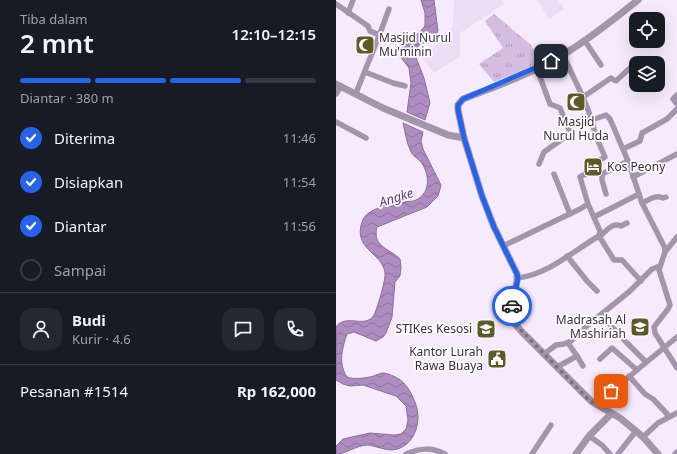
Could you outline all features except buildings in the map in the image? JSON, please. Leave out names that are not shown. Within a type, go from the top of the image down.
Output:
[{"type":"street","points":[[348,14],[353,0]]},
{"type":"street","points":[[638,0],[585,41],[563,55],[536,69],[463,99],[460,102],[458,110],[464,138],[482,196],[503,246],[515,268],[518,278],[510,314],[514,323],[557,368],[596,405],[620,418],[643,437],[658,454]]},
{"type":"street","points":[[336,4],[348,14],[368,26],[370,30],[379,36]]},
{"type":"street","points":[[356,93],[389,9]]},
{"type":"street","points":[[585,41],[601,65]]},
{"type":"street","points":[[563,55],[583,97],[592,120],[595,134],[605,158],[590,166],[587,173],[580,177],[588,204],[600,232],[600,236],[614,260],[622,260],[640,280]]},
{"type":"street","points":[[536,69],[550,104],[560,108],[569,130],[568,135],[544,152],[539,164]]},
{"type":"street","points":[[583,97],[611,78],[616,81],[629,69]]},
{"type":"street","points":[[365,72],[405,86]]},
{"type":"street","points":[[336,94],[338,85],[356,93],[382,108],[448,136],[464,138]]},
{"type":"street","points":[[677,94],[673,99],[677,104]]},
{"type":"street","points":[[623,149],[640,141],[642,133],[667,119],[677,109]]},
{"type":"street","points":[[592,120],[606,115],[609,116],[628,161],[642,203],[664,244],[665,252]]},
{"type":"street","points":[[336,122],[366,138]]},
{"type":"street","points":[[633,177],[677,154]]},
{"type":"street","points":[[606,194],[602,174],[628,161]]},
{"type":"street","points":[[554,174],[570,214]]},
{"type":"street","points":[[594,217],[639,194]]},
{"type":"street","points":[[642,203],[652,198],[660,196],[663,198],[666,197]]},
{"type":"street","points":[[503,246],[588,204]]},
{"type":"street","points":[[518,278],[538,273],[600,236],[612,225],[617,224],[621,226],[627,223]]},
{"type":"street","points":[[677,237],[665,252],[660,264],[660,274],[670,305],[654,327],[677,368]]},
{"type":"street","points":[[567,256],[587,281],[597,290]]},
{"type":"street","points":[[544,354],[556,345],[568,343],[630,291],[652,269],[660,264]]},
{"type":"street","points":[[601,315],[646,362]]},
{"type":"street","points":[[596,405],[677,337]]},
{"type":"street","points":[[568,343],[584,366]]},
{"type":"street","points":[[600,359],[612,348],[637,370]]},
{"type":"street","points":[[557,368],[577,356]]},
{"type":"street","points":[[629,376],[645,394],[653,399],[669,416]]},
{"type":"street","points":[[643,437],[658,423],[677,413]]},
{"type":"street","points":[[576,454],[590,436],[611,414]]},
{"type":"street","points":[[532,454],[551,425]]},
{"type":"street","points":[[618,454],[636,431]]},
{"type":"street","points":[[590,436],[602,445],[610,454]]},
{"type":"street","points":[[406,454],[424,448],[445,454]]},
{"type":"shaded area","points":[[454,0],[502,0],[504,4],[460,33],[460,56],[434,73],[422,58],[447,35],[453,25]]},
{"type":"shaded area","points":[[537,0],[558,0],[564,9],[549,19]]},
{"type":"green space","points":[[494,14],[530,44],[542,62],[494,82],[479,64],[503,48],[485,21]]},
{"type":"water","points":[[421,0],[434,0],[438,31],[433,39],[428,43],[421,43],[416,49],[415,55],[424,78],[430,103],[425,120],[407,112],[411,83],[409,68],[399,55],[409,38],[419,33],[425,26],[425,13]]},
{"type":"water","points":[[403,123],[423,132],[421,141],[423,149],[441,185],[438,196],[427,207],[377,227],[376,234],[379,243],[400,259],[400,276],[395,282],[392,317],[386,333],[383,337],[376,341],[354,332],[347,334],[342,351],[342,366],[347,377],[360,378],[383,373],[401,380],[409,390],[416,405],[418,412],[417,427],[411,440],[400,448],[389,450],[364,445],[344,453],[336,454],[336,446],[343,439],[370,433],[394,435],[401,434],[406,429],[408,420],[406,406],[396,396],[363,385],[350,386],[336,380],[336,327],[345,321],[367,321],[371,318],[375,313],[384,281],[385,272],[382,265],[364,244],[361,238],[360,231],[364,217],[368,213],[380,208],[418,199],[426,188],[427,176],[425,169],[422,163],[411,152]]},
{"type":"way so far","points":[[512,306],[510,314],[514,323],[591,402],[596,405],[611,391]]},
{"type":"place","name":"Masjid Nurul Mu'minin","points":[[365,45]]},
{"type":"place","name":"Masjid Nurul Huda","points":[[576,102]]},
{"type":"place","name":"Kos Peony","points":[[593,167]]},
{"type":"place","name":"Madrasah Al Mashiriah","points":[[640,327]]},
{"type":"place","name":"STIKes Kesosi","points":[[486,329]]},
{"type":"place","name":"Kantor Lurah Rawa Buaya","points":[[497,359]]},
{"type":"route","points":[[512,306],[518,278],[517,274],[494,227],[482,196],[464,138],[458,105],[463,99],[536,69],[551,61]]},
{"type":"water label","name":"Angke","points":[[396,197]]}]
